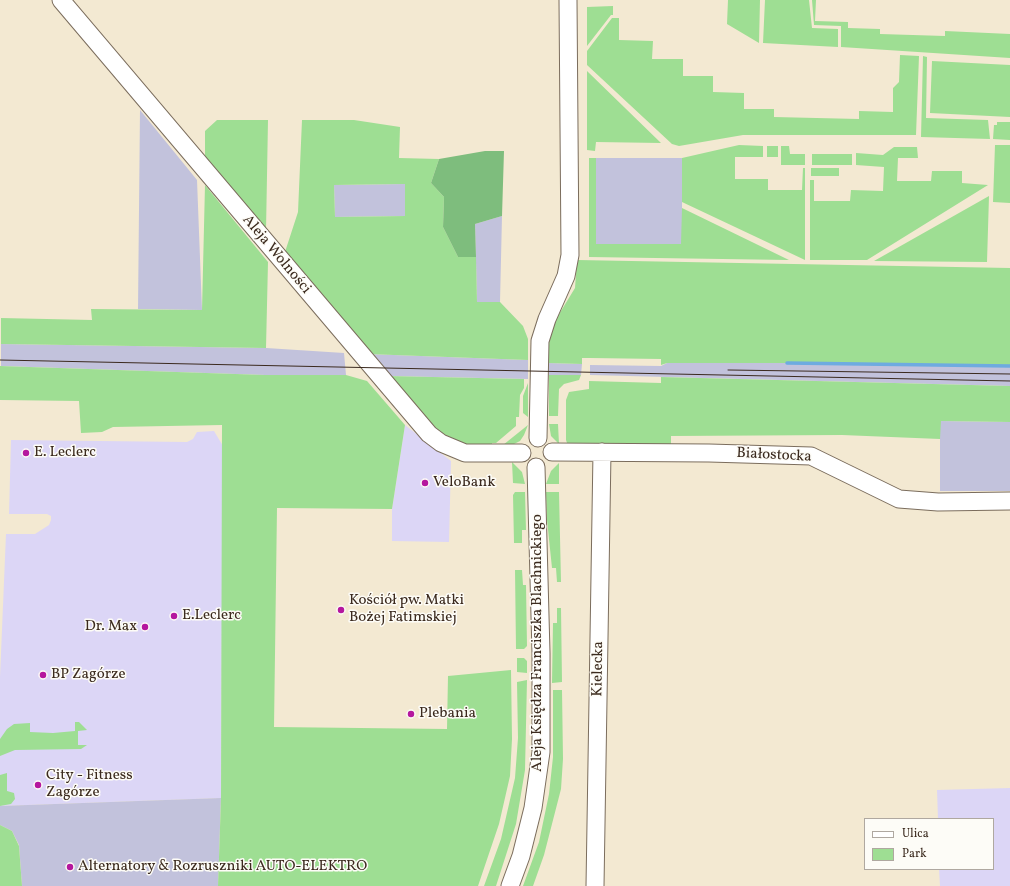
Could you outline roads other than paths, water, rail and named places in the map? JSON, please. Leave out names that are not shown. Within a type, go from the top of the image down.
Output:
[{"type":"street","name":"Aleja Wolności","points":[[61,0],[429,434],[441,443],[465,453],[522,453]]},
{"type":"street","points":[[538,438],[540,341],[547,319],[566,276],[570,255],[568,0]]},
{"type":"street","points":[[533,438],[538,438],[548,442],[552,452],[551,457],[545,465],[536,467],[525,461],[522,453],[525,444],[533,438]]},
{"type":"street","name":"Białostocka","points":[[552,452],[812,456],[899,499],[938,502],[1010,501]]},
{"type":"street","name":"Kielecka","points":[[595,886],[602,452]]},
{"type":"street","name":"Aleja Księdza Franciszka Blachnickiego","points":[[510,886],[521,856],[533,808],[541,752],[541,653],[536,467]]},
{"type":"waterway","points":[[787,363],[1010,366]]},
{"type":"tram line","points":[[0,360],[1010,381]]},
{"type":"tram line","points":[[728,370],[1010,374]]},
{"type":"place","name":"E. Leclerc","points":[[26,453]]},
{"type":"place","name":"VeloBank","points":[[425,483]]},
{"type":"place","name":"Kościół pw. Matki Bożej Fatimskiej","points":[[341,610]]},
{"type":"place","name":"E.Leclerc","points":[[174,616]]},
{"type":"place","name":"Dr. Max","points":[[145,627]]},
{"type":"place","name":"BP Zagórze","points":[[43,675]]},
{"type":"place","name":"Plebania","points":[[411,714]]},
{"type":"place","name":"City - Fitness Zagórze","points":[[38,785]]},
{"type":"place","name":"Alternatory & Rozruszniki AUTO-ELEKTRO","points":[[70,867]]}]
